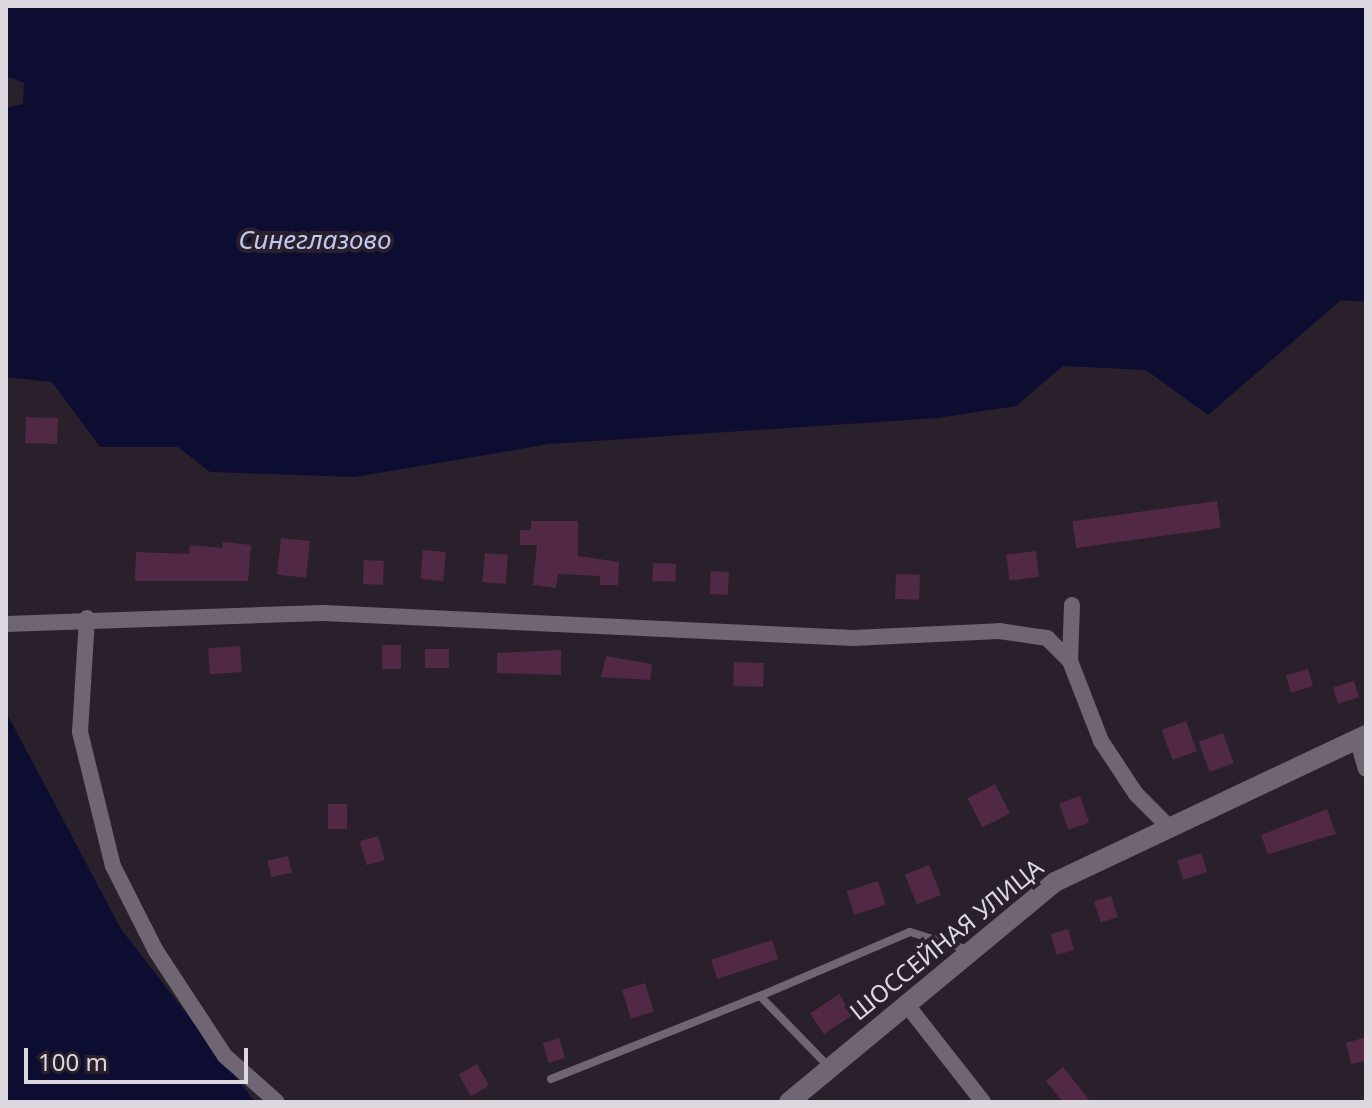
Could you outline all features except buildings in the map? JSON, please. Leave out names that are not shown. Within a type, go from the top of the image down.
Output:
[{"type":"street","points":[[1070,661],[1072,605]]},
{"type":"street","points":[[6,624],[87,618],[323,613],[853,638],[999,631],[1047,638],[1070,661],[1118,771],[1168,826]]},
{"type":"street","points":[[87,618],[80,732],[113,866],[225,1056],[277,1102]]},
{"type":"street","points":[[1361,737],[1366,769]]},
{"type":"street","name":"ШОССЕЙНАЯ УЛИЦА","points":[[789,1102],[969,950],[1055,882],[1361,737]]},
{"type":"street","points":[[907,1005],[983,1102]]},
{"type":"lane","points":[[551,1079],[910,932],[969,950]]},
{"type":"lane","points":[[760,996],[830,1067]]},
{"type":"water","name":"Синеглазово","points":[[6,6],[1366,6],[1366,302],[1341,300],[1208,415],[1146,370],[1063,366],[1016,406],[937,418],[549,444],[355,477],[210,472],[178,447],[100,447],[52,382],[6,377],[6,108],[23,104],[24,83],[6,76]]},
{"type":"water","points":[[6,712],[121,929],[255,1102],[6,1102]]}]
